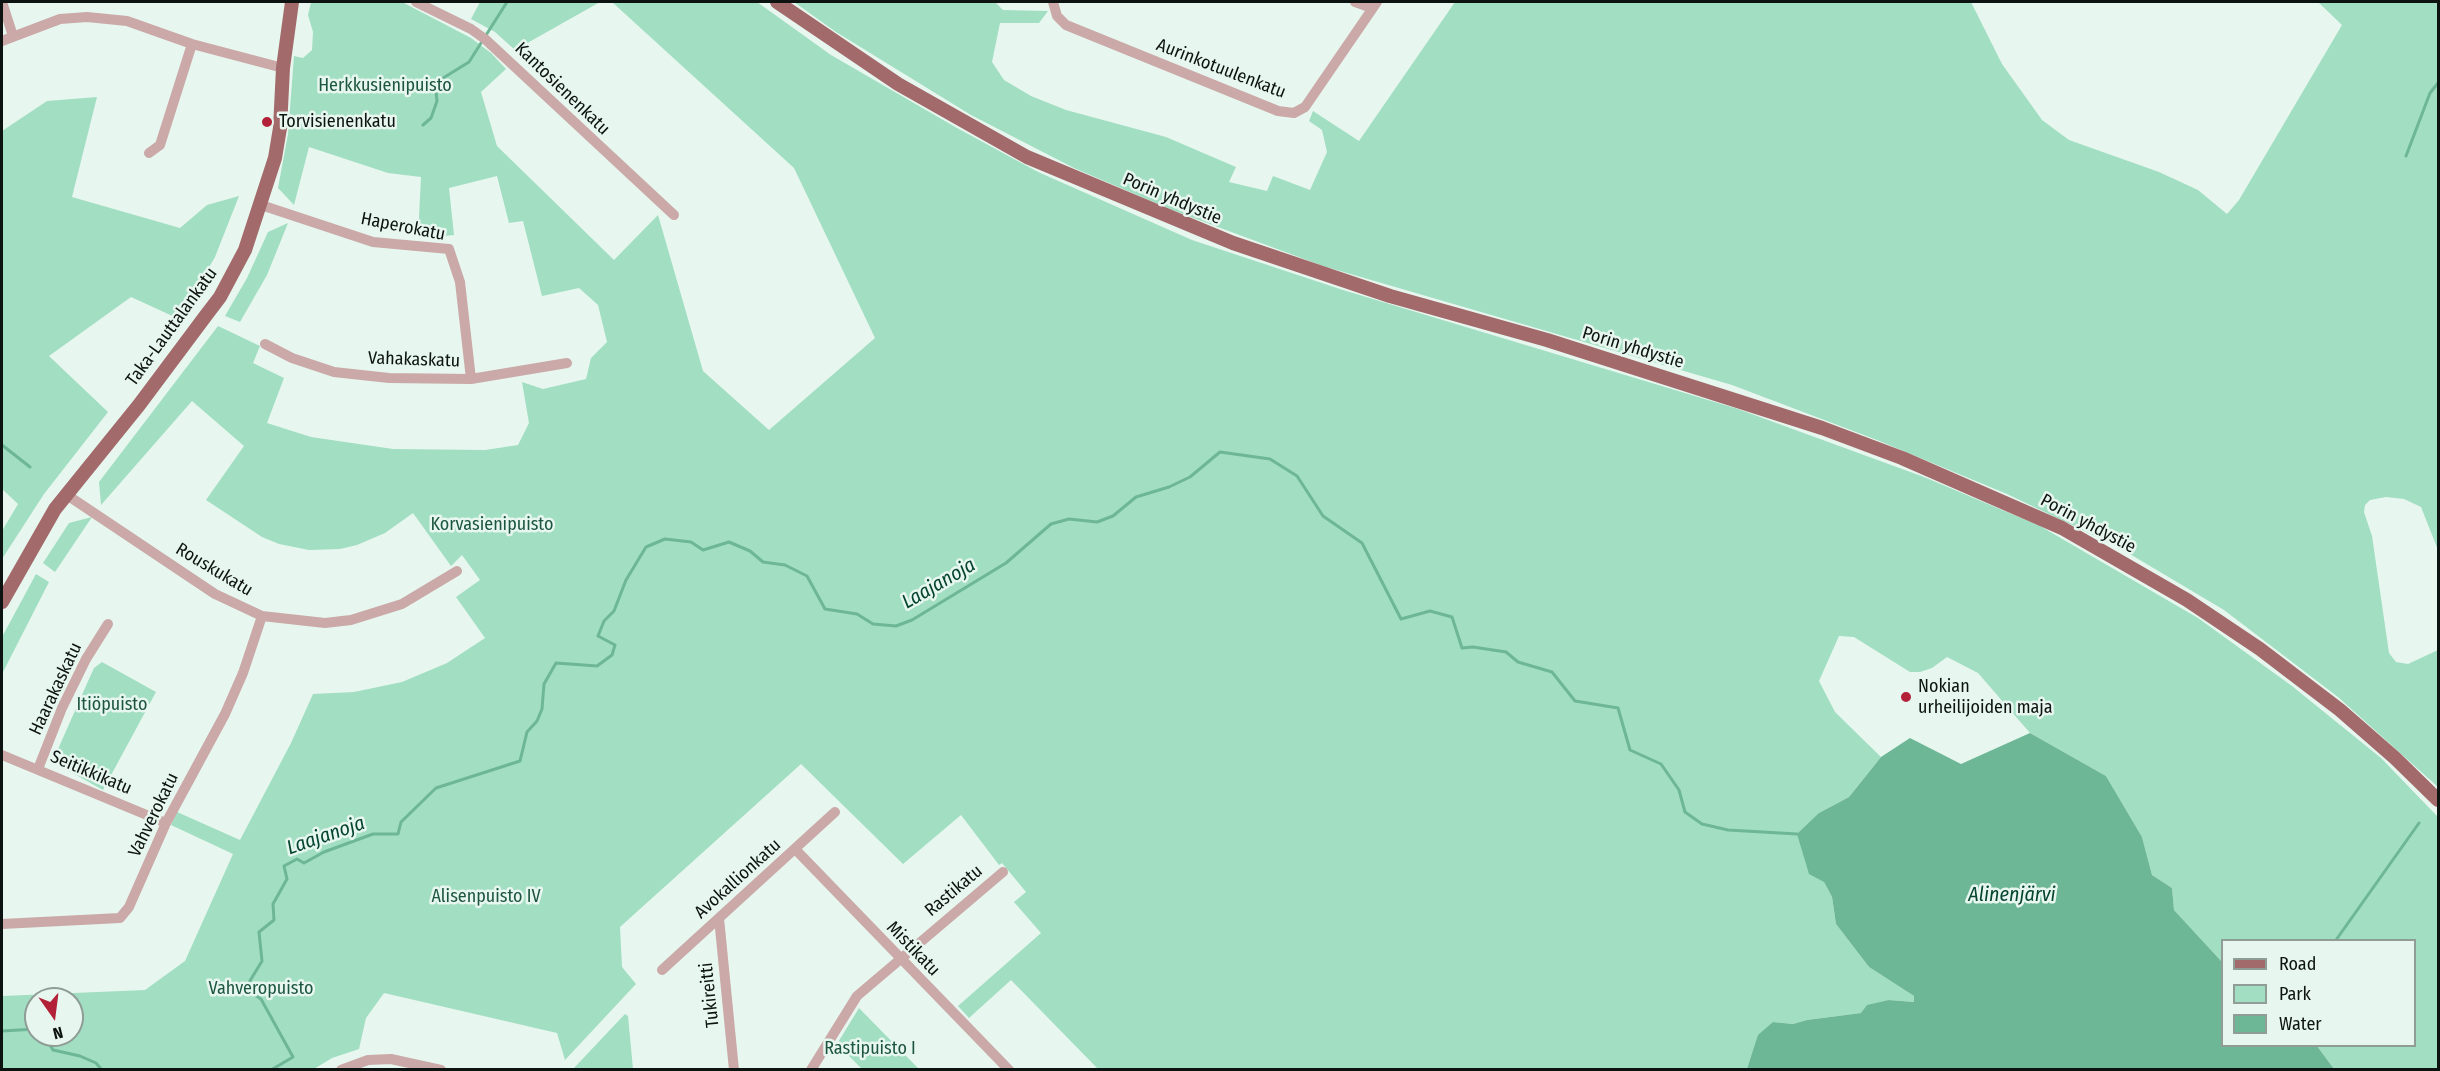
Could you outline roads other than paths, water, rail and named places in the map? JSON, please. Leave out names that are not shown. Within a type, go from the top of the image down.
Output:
[{"type":"main road","name":"Taka-Lauttalankatu","points":[[2,602],[55,509],[139,405],[220,297],[245,250],[273,165],[280,128],[283,68],[292,2]]},
{"type":"main road","name":"Porin yhdystie","points":[[777,2],[898,84],[1027,157],[1233,243],[1390,296],[1547,340],[1810,424],[1902,458],[2062,528],[2187,600],[2260,649],[2340,710],[2439,800]]},
{"type":"street","points":[[2,2],[13,36]]},
{"type":"street","name":"Kantosienenkatu","points":[[416,2],[471,29],[485,39],[674,215]]},
{"type":"street","name":"Aurinkotuulenkatu","points":[[1053,2],[1057,16],[1066,25],[1278,111],[1294,113],[1305,107],[1374,5]]},
{"type":"street","points":[[1355,2],[1374,5]]},
{"type":"street","points":[[2,40],[60,19],[87,16],[127,21],[192,44],[283,68]]},
{"type":"street","points":[[149,153],[160,145],[192,44]]},
{"type":"street","name":"Haperokatu","points":[[261,204],[373,242],[449,249],[460,282],[471,379]]},
{"type":"street","name":"Vahakaskatu","points":[[264,344],[292,358],[334,372],[400,379],[471,379],[567,363]]},
{"type":"street","name":"Rouskukatu","points":[[67,495],[215,594],[262,616],[325,622],[351,620],[402,604],[457,570]]},
{"type":"street","name":"Vahverokatu","points":[[2,924],[120,918],[129,907],[166,823],[226,712],[243,673],[262,616]]},
{"type":"street","name":"Haarakaskatu","points":[[38,769],[62,708],[86,660],[108,624]]},
{"type":"street","name":"Seitikkikatu","points":[[2,755],[166,823]]},
{"type":"street","name":"Avokallionkatu","points":[[662,970],[835,812]]},
{"type":"street","name":"Mistikatu","points":[[795,849],[899,959],[1009,1070]]},
{"type":"street","name":"Rastikatu","points":[[811,1070],[856,996],[1003,872]]},
{"type":"street","name":"Tukireitti","points":[[719,918],[734,1070]]},
{"type":"street","points":[[341,1070],[368,1060],[391,1059],[441,1070]]},
{"type":"water","name":"Alinenjärvi","points":[[2030,733],[2106,776],[2142,837],[2152,875],[2172,888],[2174,910],[2221,961],[2221,1047],[2318,1047],[2334,1069],[1747,1069],[1758,1035],[1773,1022],[1793,1024],[1861,1013],[1867,1005],[1889,1000],[1914,1002],[1914,996],[1869,967],[1836,924],[1832,897],[1824,882],[1809,874],[1797,834],[1819,813],[1849,797],[1881,757],[1910,738],[1961,764]]},
{"type":"waterway","points":[[423,125],[431,118],[437,101],[435,83],[469,62],[507,2]]},
{"type":"waterway","points":[[2406,156],[2430,93],[2438,83]]},
{"type":"waterway","points":[[2,445],[30,467]]},
{"type":"waterway","name":"Laajanoja","points":[[271,1070],[293,1057],[261,999],[245,989],[262,961],[259,932],[274,920],[273,904],[287,879],[284,866],[297,859],[304,863],[324,852],[373,834],[398,834],[401,822],[436,788],[520,761],[527,732],[537,721],[542,709],[544,684],[556,663],[597,666],[612,655],[615,645],[598,636],[604,621],[614,611],[626,580],[646,547],[665,539],[691,542],[703,550],[729,542],[750,551],[763,562],[785,565],[807,576],[825,609],[857,614],[873,624],[896,626],[912,620],[1006,563],[1051,524],[1069,519],[1097,522],[1113,516],[1136,497],[1169,487],[1190,477],[1220,452],[1270,459],[1297,476],[1323,516],[1362,543],[1401,619],[1430,611],[1452,617],[1462,648],[1473,647],[1506,652],[1518,662],[1552,672],[1575,701],[1618,708],[1630,750],[1661,764],[1679,790],[1685,812],[1702,824],[1728,830],[1797,834]]},
{"type":"waterway","points":[[2337,939],[2419,823]]},
{"type":"waterway","name":"Laajanoja","points":[[2,1031],[24,1030]]},
{"type":"waterway","name":"Laajanoja","points":[[51,1047],[53,1050],[80,1056],[96,1063],[102,1070]]},
{"type":"place","name":"Torvisienenkatu","points":[[267,122]]},
{"type":"place","name":"Nokian urheilijoiden maja","points":[[1906,697]]},
{"type":"park label","name":"Herkkusienipuisto","points":[[385,86]]},
{"type":"park label","name":"Korvasienipuisto","points":[[492,525]]},
{"type":"park label","name":"Itiöpuisto","points":[[112,705]]},
{"type":"park label","name":"Alisenpuisto IV","points":[[486,897]]},
{"type":"park label","name":"Vahveropuisto","points":[[261,989]]},
{"type":"park label","name":"Rastipuisto I","points":[[870,1049]]}]
